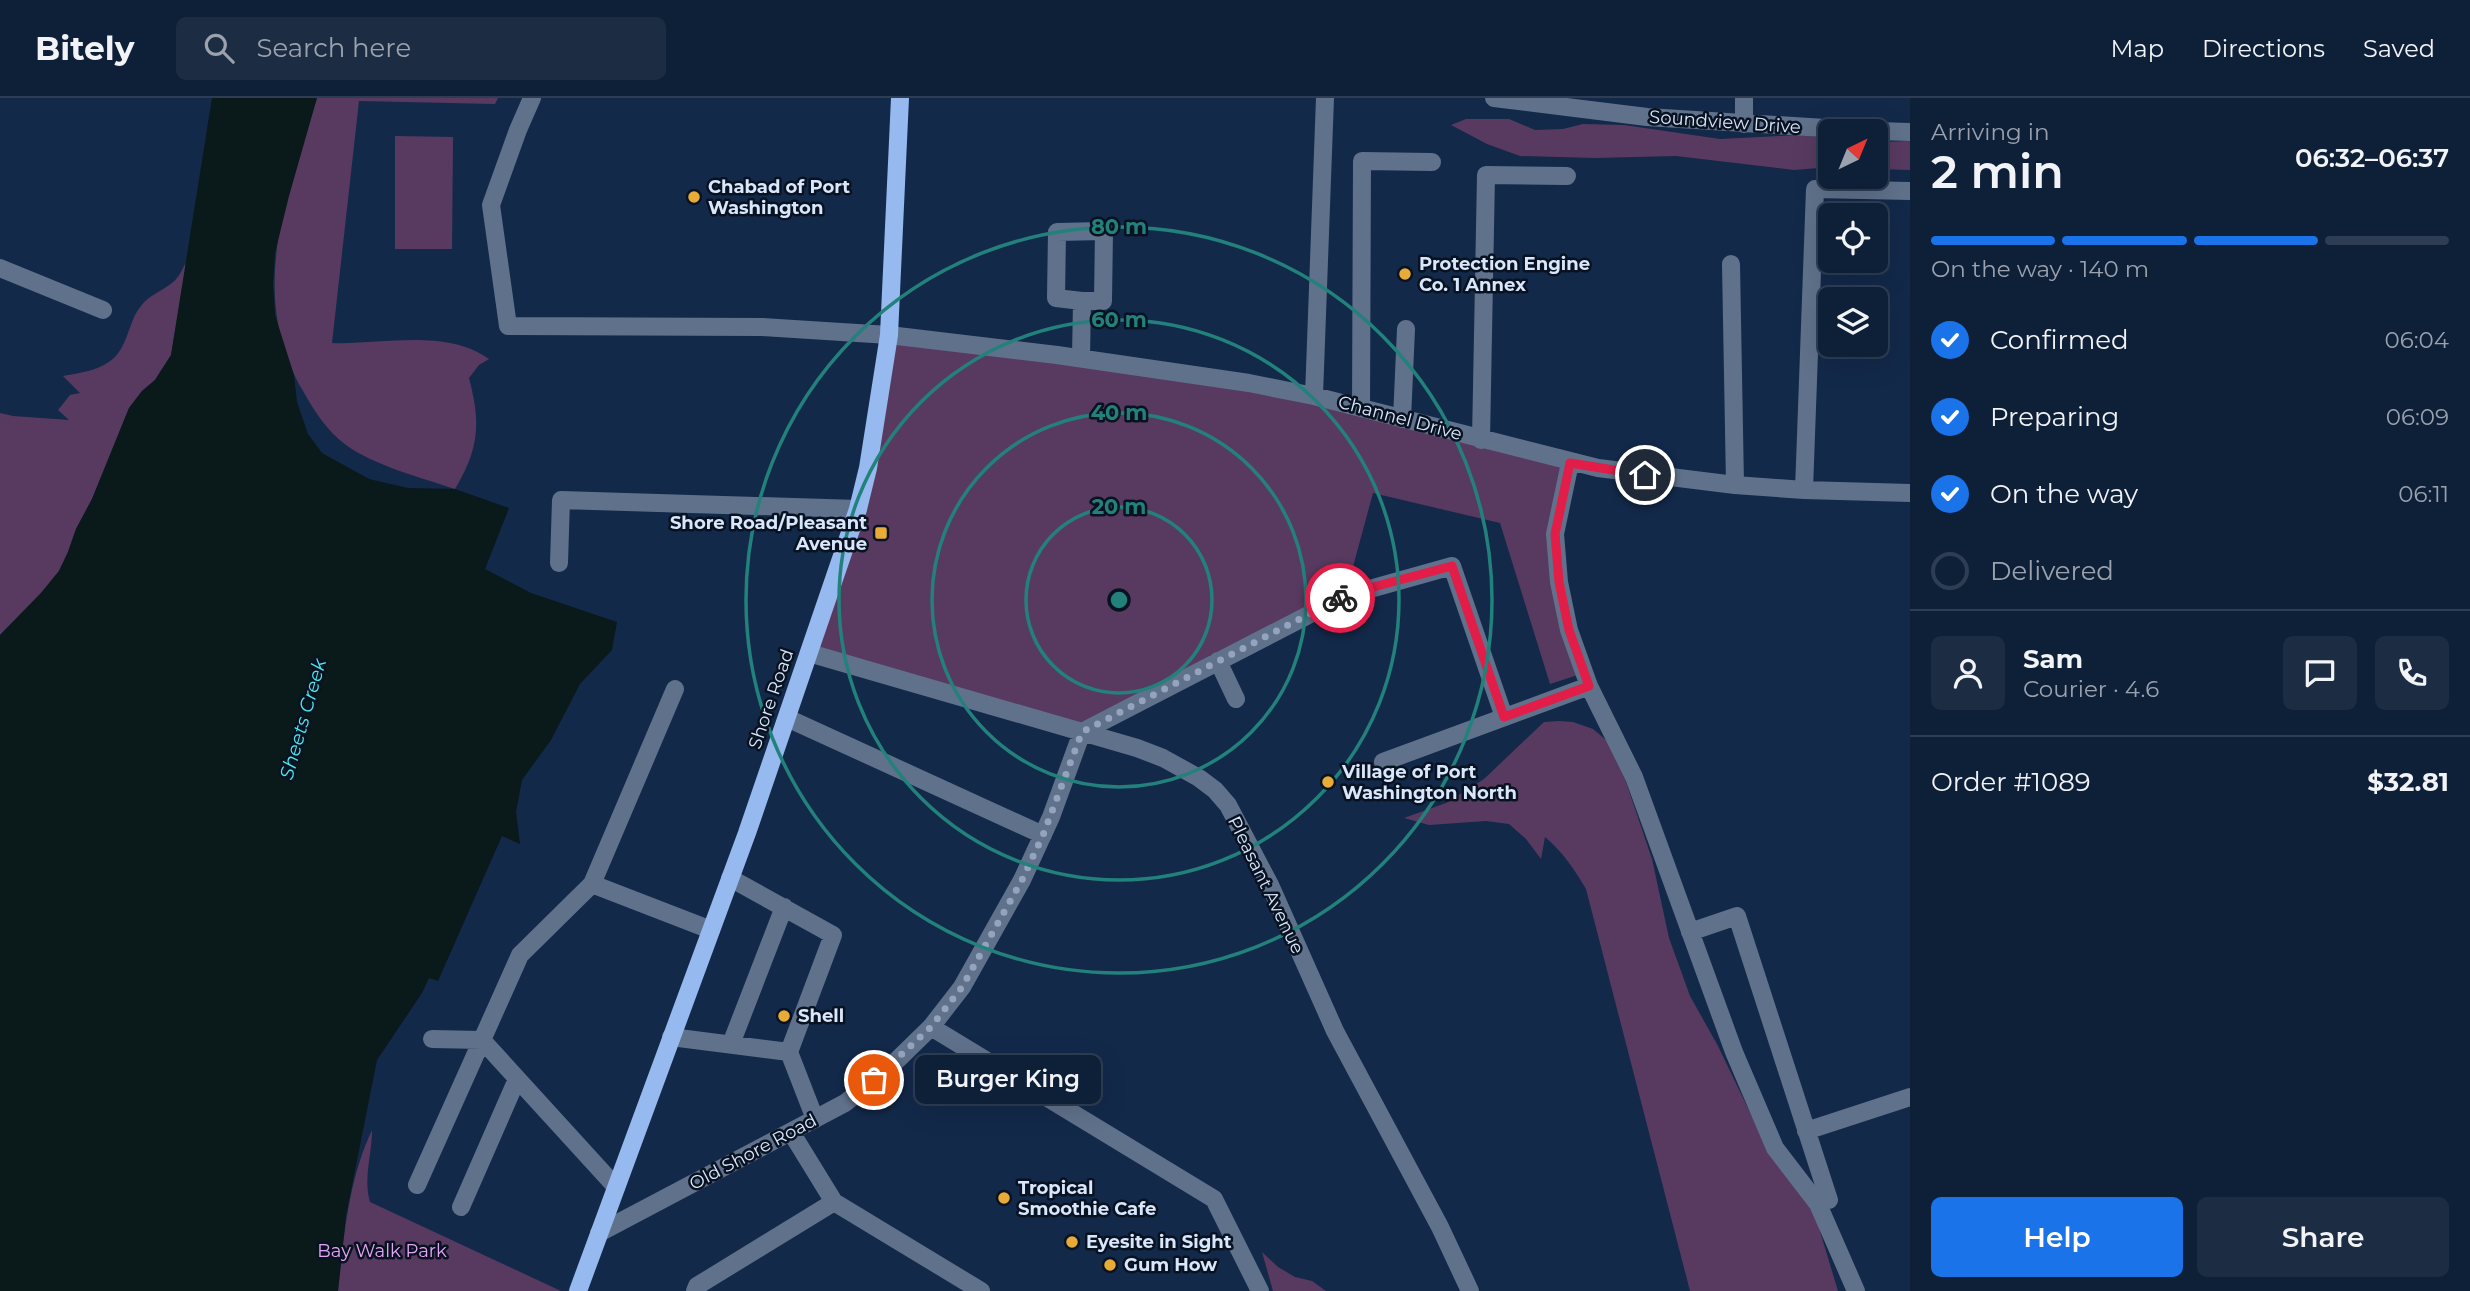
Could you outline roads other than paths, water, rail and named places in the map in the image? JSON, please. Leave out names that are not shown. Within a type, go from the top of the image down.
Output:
[{"type":"main road","name":"Shore Road","points":[[578,1291],[730,878],[858,509],[870,455],[889,335],[900,98]]},
{"type":"street","name":"Channel Drive","points":[[532,98],[491,205],[508,326],[762,327],[889,335],[1081,358],[1249,383],[1314,396],[1570,463],[1679,480],[1804,490],[1910,493]]},
{"type":"street","points":[[1314,396],[1325,98]]},
{"type":"street","name":"Soundview Drive","points":[[1494,98],[1633,116],[1818,128]]},
{"type":"street","points":[[1744,98],[1744,124]]},
{"type":"street","name":"Soundview Drive","points":[[1888,131],[1910,132]]},
{"type":"street","points":[[1361,408],[1362,161],[1432,162]]},
{"type":"street","points":[[1481,439],[1486,174],[1567,176]]},
{"type":"street","points":[[1804,490],[1815,189],[1910,191]]},
{"type":"street","points":[[1104,231],[1103,300],[1082,301],[1056,298],[1057,232],[1104,231]]},
{"type":"street","points":[[1731,264],[1735,485]]},
{"type":"street","points":[[0,268],[103,310]]},
{"type":"street","points":[[1081,358],[1082,301]]},
{"type":"street","points":[[1402,419],[1406,329]]},
{"type":"street","points":[[1570,463],[1555,534],[1559,582],[1569,630],[1589,686],[1633,777],[1734,1052],[1775,1148],[1818,1204],[1856,1291]]},
{"type":"street","points":[[559,563],[561,500],[858,509]]},
{"type":"street","points":[[1082,732],[1345,596],[1452,566],[1504,717]]},
{"type":"street","name":"Pleasant Avenue","points":[[809,653],[1163,758],[1215,790],[1228,805],[1270,885],[1335,1031],[1440,1227],[1469,1291]]},
{"type":"street","points":[[1218,661],[1237,699]]},
{"type":"street","points":[[1383,762],[1589,686]]},
{"type":"street","points":[[417,1185],[520,955],[592,884],[676,689]]},
{"type":"street","points":[[787,718],[1043,835]]},
{"type":"street","name":"Old Shore Road","points":[[599,1233],[845,1103],[889,1068],[931,1027],[962,987],[1022,880],[1043,835],[1082,732]]},
{"type":"street","points":[[730,878],[834,935],[789,1052],[815,1119]]},
{"type":"street","points":[[592,884],[711,930]]},
{"type":"street","points":[[731,1044],[784,907]]},
{"type":"street","points":[[1690,932],[1737,916],[1829,1200]]},
{"type":"street","points":[[931,1027],[1214,1199],[1260,1291]]},
{"type":"street","points":[[671,1037],[789,1052]]},
{"type":"street","points":[[432,1039],[482,1040],[616,1187]]},
{"type":"street","points":[[461,1207],[517,1079]]},
{"type":"street","points":[[1807,1131],[1910,1097]]},
{"type":"street","points":[[791,1132],[834,1202],[981,1291]]},
{"type":"street","points":[[695,1291],[697,1286],[834,1202]]},
{"type":"water","name":"Sheets Creek","points":[[212,98],[317,98],[275,253],[273,283],[275,315],[294,375],[297,402],[308,434],[322,453],[369,479],[408,488],[455,489],[509,508],[485,569],[531,593],[617,622],[612,650],[580,684],[551,740],[522,780],[516,812],[520,844],[502,836],[438,981],[429,978],[422,993],[377,1060],[346,1216],[338,1291],[0,1291],[0,635],[59,571],[129,408],[155,380],[171,355]]},
{"type":"place","name":"Chabad of Port Washington","points":[[694,197]]},
{"type":"place","name":"Protection Engine Co. 1 Annex","points":[[1405,274]]},
{"type":"place","name":"Shore Road/Pleasant Avenue","points":[[881,533]]},
{"type":"place","name":"Village of Port Washington North","points":[[1328,782]]},
{"type":"place","name":"Shell","points":[[784,1016]]},
{"type":"place","name":"Burger King","points":[[874,1080]]},
{"type":"place","name":"Tropical Smoothie Cafe","points":[[1004,1198]]},
{"type":"place","name":"Eyesite in Sight","points":[[1072,1242]]},
{"type":"place","name":"Gum How","points":[[1110,1265]]},
{"type":"park label","name":"Bay Walk Park","points":[[382,1251]]}]
